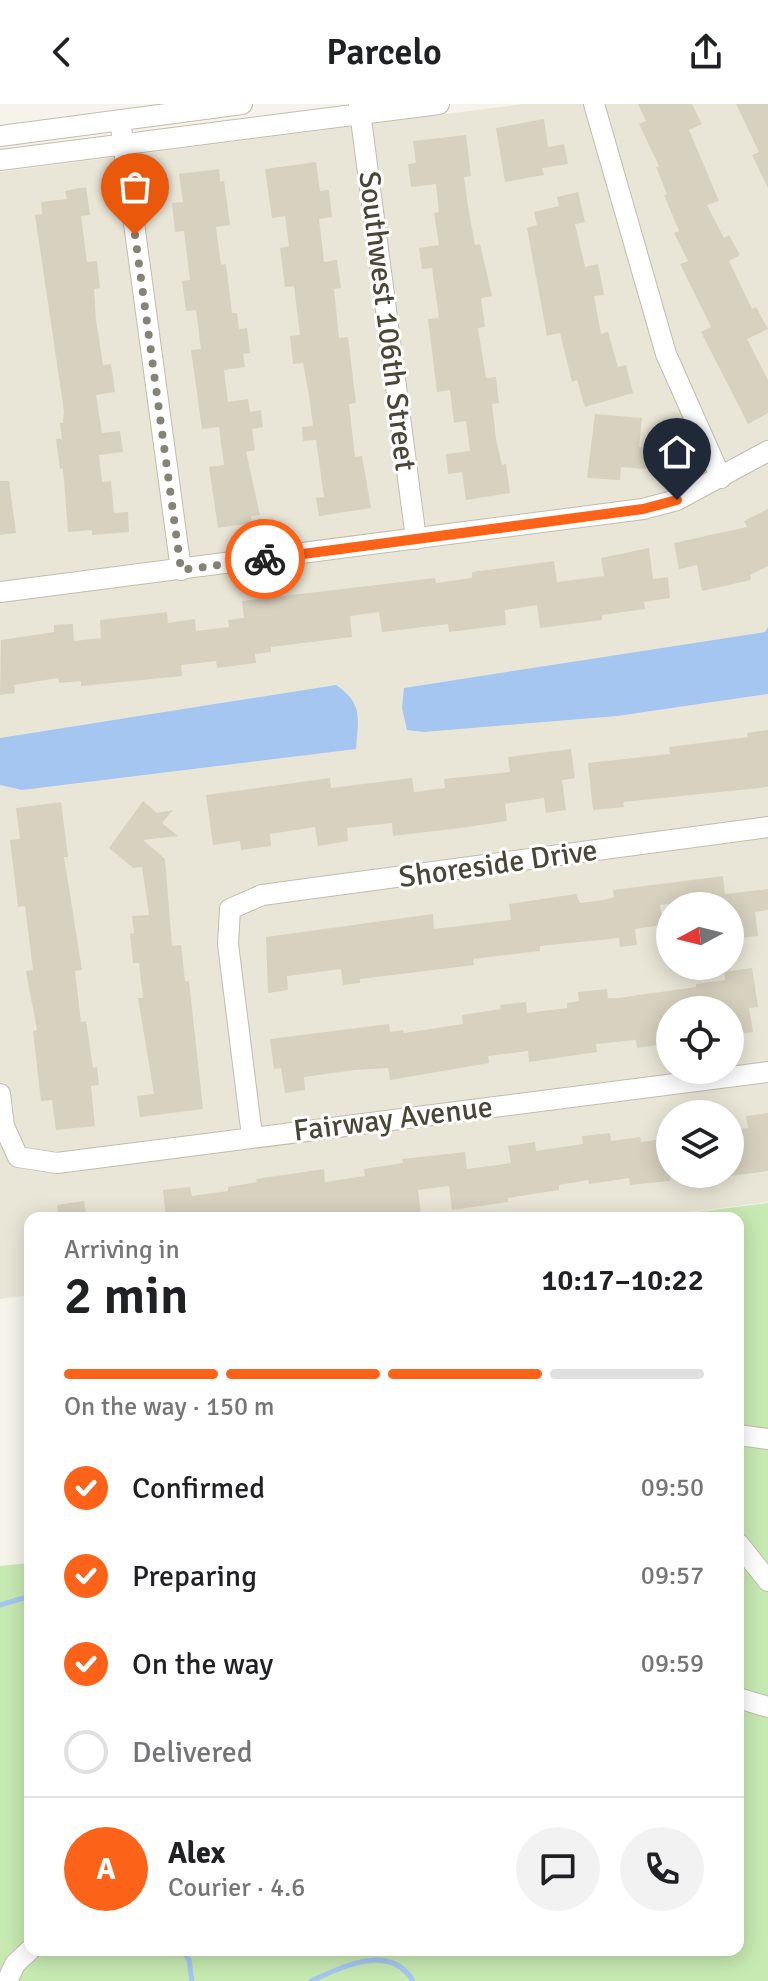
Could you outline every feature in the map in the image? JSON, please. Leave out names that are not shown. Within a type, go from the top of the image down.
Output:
[{"type":"street","points":[[0,136],[242,104]]},
{"type":"street","points":[[0,160],[360,109],[439,104]]},
{"type":"street","points":[[594,104],[666,354],[721,478]]},
{"type":"street","name":"Southwest 106th Street","points":[[360,109],[416,539]]},
{"type":"street","points":[[120,120],[181,570]]},
{"type":"street","points":[[0,592],[643,509],[677,500],[768,451]]},
{"type":"street","name":"Shoreside Drive","points":[[252,1136],[228,944],[230,909],[262,895],[768,827]]},
{"type":"street","name":"Fairway Avenue","points":[[0,1094],[4,1126],[18,1157],[57,1163],[768,1072]]},
{"type":"street","points":[[744,1436],[768,1439]]},
{"type":"street","points":[[744,1551],[768,1581]]},
{"type":"street","points":[[744,1700],[768,1707]]},
{"type":"street","points":[[7,1981],[15,1964],[24,1956]]},
{"type":"shaded area","points":[[523,104],[768,104],[768,1202],[689,1212],[24,1212],[24,1296],[0,1299],[0,172]]},
{"type":"green space","points":[[768,1203],[768,1981],[0,1981],[0,1566],[24,1564],[24,1956],[744,1956],[744,1212],[697,1212]]},
{"type":"water","points":[[768,627],[768,694],[617,716],[424,732],[407,730],[402,708],[404,688],[765,632]]},
{"type":"water","points":[[336,685],[355,706],[358,721],[356,749],[22,790],[0,785],[0,738]]},
{"type":"building","points":[[638,104],[692,104],[702,124],[689,130],[719,201],[707,205],[724,238],[729,235],[740,255],[729,261],[752,309],[756,307],[768,329],[747,339],[768,380],[768,413],[748,424],[701,332],[711,327],[680,264],[688,261],[674,233],[679,231],[664,195],[667,194],[656,167],[659,166],[639,124],[646,121]]},
{"type":"building","points":[[736,104],[768,104],[768,188],[752,155],[759,152]]},
{"type":"building","points":[[544,119],[548,147],[564,144],[568,164],[542,168],[544,175],[505,182],[496,128]]},
{"type":"building","points":[[466,135],[471,176],[464,177],[468,207],[475,245],[480,244],[492,296],[481,298],[485,327],[478,328],[486,378],[496,377],[499,403],[492,404],[496,439],[502,465],[506,464],[510,493],[466,500],[462,472],[448,474],[446,454],[470,451],[466,421],[454,423],[450,390],[437,392],[428,319],[439,318],[432,268],[422,269],[419,248],[439,245],[434,213],[439,212],[436,184],[411,187],[408,164],[416,163],[413,141]]},
{"type":"building","points":[[316,162],[320,191],[329,190],[332,217],[319,219],[324,262],[337,260],[341,288],[334,289],[339,338],[348,337],[356,403],[349,404],[355,457],[362,456],[371,508],[319,516],[316,498],[324,497],[316,440],[303,441],[302,427],[313,426],[309,395],[303,363],[293,364],[290,336],[300,335],[294,286],[285,287],[280,248],[289,246],[285,216],[272,218],[265,169]]},
{"type":"building","points":[[219,169],[220,182],[224,181],[230,225],[216,227],[221,265],[226,264],[232,313],[237,313],[239,329],[247,328],[250,353],[243,354],[245,367],[224,370],[228,402],[248,399],[250,412],[261,410],[263,427],[252,429],[255,450],[246,452],[260,515],[251,516],[252,523],[218,528],[209,467],[224,465],[219,427],[202,429],[191,350],[201,349],[196,310],[186,311],[182,281],[190,280],[184,231],[175,232],[172,203],[183,202],[179,174]]},
{"type":"building","points":[[86,187],[90,215],[81,216],[87,262],[97,261],[100,288],[94,289],[96,320],[103,365],[111,364],[115,392],[96,395],[102,433],[120,431],[123,452],[99,455],[102,482],[111,481],[114,513],[128,512],[129,532],[92,535],[92,530],[68,532],[63,468],[60,469],[56,439],[62,439],[60,423],[63,423],[64,411],[35,215],[42,214],[41,202],[67,199],[65,191]]},
{"type":"building","points":[[578,192],[585,222],[575,224],[585,267],[598,264],[604,295],[594,296],[601,334],[608,332],[618,367],[626,365],[633,393],[585,407],[577,380],[572,382],[560,333],[547,336],[527,228],[537,225],[534,212],[559,206],[557,197]]},
{"type":"building","points":[[595,414],[642,418],[639,447],[649,448],[647,469],[621,467],[620,480],[587,478]]},
{"type":"building","points":[[0,481],[9,481],[16,533],[0,535]]},
{"type":"building","points":[[768,509],[768,566],[750,575],[751,580],[702,591],[697,565],[679,569],[674,543],[747,527],[744,521]]},
{"type":"building","points":[[649,548],[653,579],[668,577],[670,598],[644,602],[645,609],[602,615],[602,620],[540,628],[537,605],[505,610],[506,625],[449,632],[448,624],[382,632],[379,612],[350,616],[352,637],[271,647],[271,652],[255,654],[256,663],[217,668],[216,661],[181,665],[182,676],[81,686],[81,681],[59,683],[58,678],[14,685],[15,693],[0,695],[1,640],[54,632],[54,625],[73,624],[74,641],[101,638],[100,620],[167,612],[168,623],[195,619],[196,631],[229,627],[228,620],[244,618],[242,601],[435,578],[436,583],[472,578],[472,572],[554,561],[557,582],[604,576],[601,558]]},
{"type":"building","points":[[768,730],[768,787],[623,802],[624,807],[593,810],[588,763],[670,754],[669,747],[748,737],[747,733]]},
{"type":"building","points":[[571,749],[575,778],[562,780],[566,810],[546,813],[544,798],[505,804],[507,821],[468,827],[393,836],[392,823],[347,828],[348,841],[318,846],[315,827],[270,834],[271,846],[241,850],[240,841],[213,845],[206,795],[330,778],[331,788],[412,778],[414,792],[445,788],[444,779],[510,772],[508,757]]},
{"type":"building","points":[[143,801],[157,813],[173,810],[162,823],[178,836],[143,840],[165,859],[172,946],[181,945],[185,981],[189,981],[203,1109],[140,1117],[137,1096],[154,1094],[138,998],[143,998],[139,963],[133,963],[130,934],[134,933],[132,916],[149,915],[142,867],[133,868],[109,848]]},
{"type":"building","points":[[61,802],[68,857],[64,857],[82,970],[75,971],[81,1022],[86,1021],[93,1068],[97,1067],[99,1085],[91,1086],[95,1126],[56,1130],[52,1100],[41,1101],[33,1031],[37,1030],[26,971],[33,970],[25,906],[18,907],[10,840],[20,839],[16,808]]},
{"type":"building","points":[[723,876],[725,892],[656,892],[656,926],[635,929],[637,945],[620,947],[619,938],[540,946],[540,951],[473,959],[474,965],[360,979],[360,983],[343,985],[341,969],[287,976],[288,990],[268,993],[266,937],[433,914],[434,929],[511,920],[509,904],[576,894],[580,903],[604,900],[614,897],[613,890]]},
{"type":"building","points":[[768,889],[768,910],[755,912],[758,936],[744,938],[742,892]]},
{"type":"building","points":[[752,968],[758,1007],[749,1008],[753,1032],[744,1033],[744,996],[656,996],[656,1045],[637,1048],[636,1040],[596,1044],[597,1052],[529,1062],[528,1051],[488,1056],[489,1063],[390,1080],[388,1068],[355,1070],[304,1077],[305,1090],[285,1093],[281,1068],[274,1069],[270,1039],[389,1024],[390,1032],[403,1030],[404,1033],[463,1024],[462,1015],[501,1009],[500,1005],[526,1002],[527,1013],[567,1008],[567,1003],[579,1001],[578,992],[607,989],[608,998],[618,998],[696,987],[696,984],[744,980],[744,969]]},
{"type":"building","points":[[768,1113],[768,1171],[744,1174],[744,1129],[748,1128],[746,1116]]},
{"type":"building","points":[[610,1133],[611,1141],[640,1137],[641,1142],[656,1140],[656,1182],[630,1185],[629,1178],[589,1184],[588,1180],[559,1185],[559,1190],[508,1198],[508,1202],[452,1210],[449,1186],[418,1190],[421,1212],[165,1212],[163,1190],[190,1187],[192,1196],[228,1191],[228,1187],[257,1182],[256,1179],[324,1169],[325,1182],[365,1176],[364,1169],[403,1163],[402,1159],[465,1152],[467,1169],[511,1163],[508,1146],[535,1142],[536,1151],[583,1144],[582,1136]]},
{"type":"building","points":[[84,1201],[86,1212],[58,1212],[57,1205]]},
{"type":"waterway","points":[[0,1605],[24,1598]]},
{"type":"waterway","points":[[186,1956],[192,1981]]},
{"type":"waterway","points":[[311,1981],[351,1965],[379,1960],[403,1969],[413,1981]]},
{"type":"way so far","points":[[135,235],[181,570],[265,559]]},
{"type":"route","points":[[265,559],[643,509],[677,500]]}]
